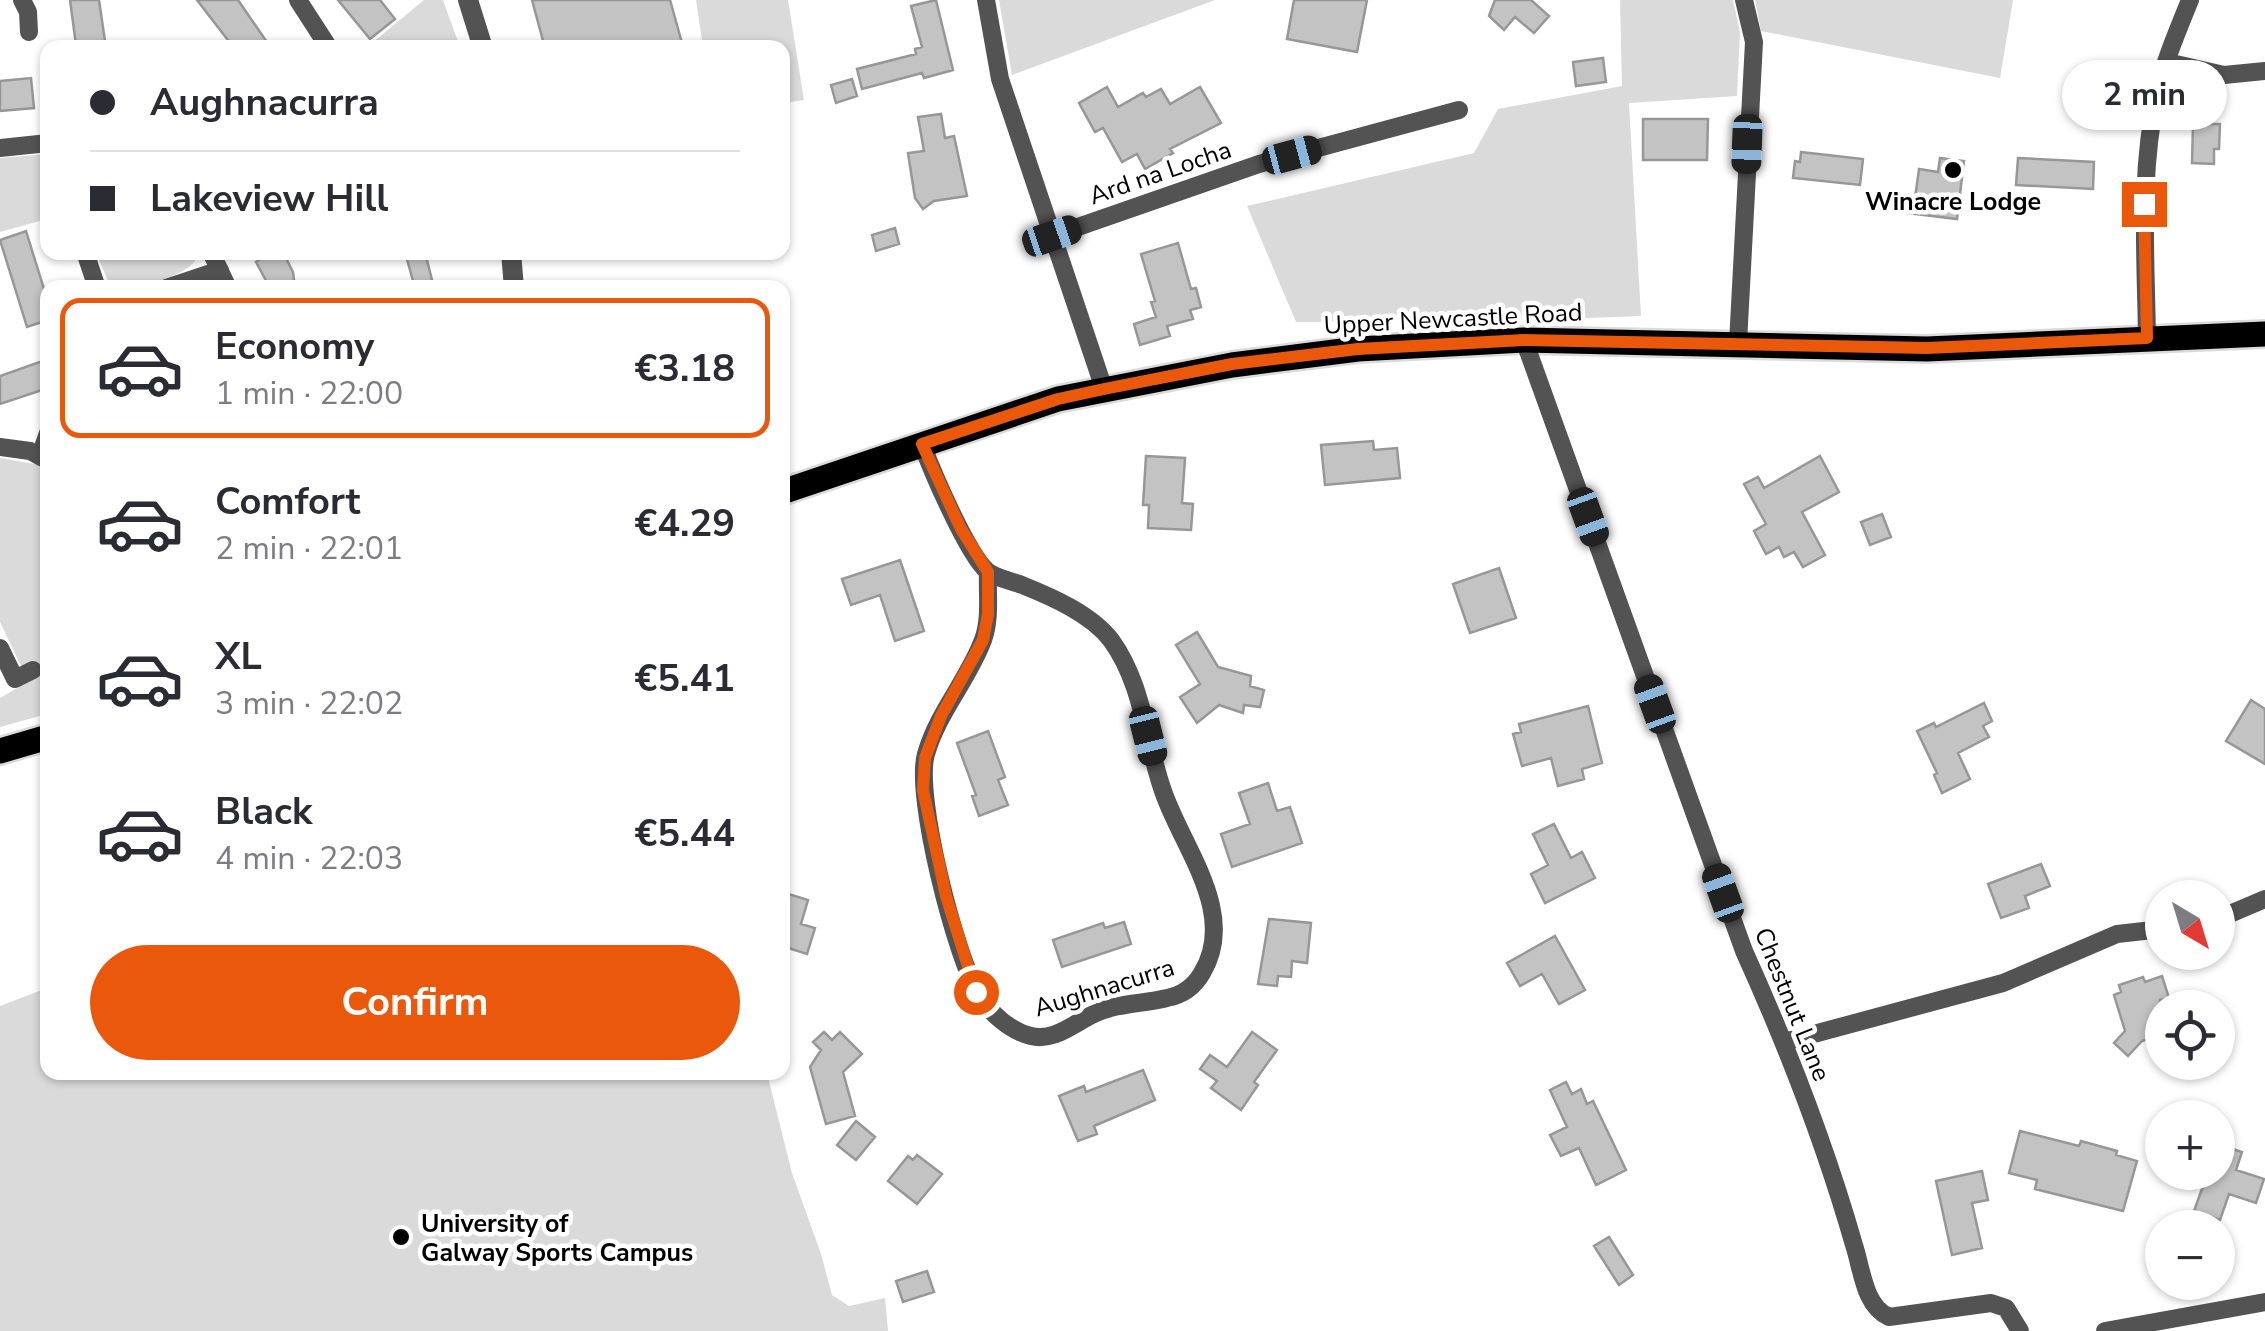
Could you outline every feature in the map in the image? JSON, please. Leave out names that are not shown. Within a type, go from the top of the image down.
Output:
[{"type":"main road","name":"Upper Newcastle Road","points":[[790,489],[1058,399],[1232,364],[1358,349],[1524,340],[1927,348],[2265,334]]},
{"type":"main road","points":[[0,751],[40,739]]},
{"type":"street","points":[[22,0],[28,12],[29,32]]},
{"type":"street","points":[[298,0],[324,40]]},
{"type":"street","points":[[468,0],[480,40]]},
{"type":"street","points":[[986,0],[1000,80],[1104,389]]},
{"type":"street","points":[[1738,343],[1754,42],[1744,0]]},
{"type":"street","points":[[2147,338],[2143,239],[2146,170],[2157,92],[2190,0]]},
{"type":"street","points":[[2167,62],[2224,75],[2265,71]]},
{"type":"street","name":"Ard na Locha","points":[[1052,236],[1258,164],[1458,110]]},
{"type":"street","points":[[0,148],[40,144]]},
{"type":"street","points":[[190,280],[220,270]]},
{"type":"street","name":"Chestnut Lane","points":[[1524,340],[1744,951],[1784,1042],[1850,1228],[1872,1305],[1889,1317],[1991,1303],[2006,1308],[2020,1331]]},
{"type":"street","points":[[922,444],[961,529],[988,572]]},
{"type":"street","points":[[0,447],[40,457]]},
{"type":"street","name":"Aughnacurra","points":[[988,572],[1040,593],[1092,621],[1116,648],[1136,684],[1162,788],[1205,885],[1212,915],[1212,944],[1206,968],[1186,991],[1104,1010],[1046,1037],[1012,1028],[994,1015],[976,992],[946,896],[923,790],[925,758],[941,716],[983,640],[988,614],[988,572]]},
{"type":"street","points":[[0,648],[15,679],[33,670]]},
{"type":"street","points":[[2235,912],[2265,899]]},
{"type":"street","points":[[1784,1042],[2003,983],[2117,934],[2145,931]]},
{"type":"street","points":[[2105,1331],[2265,1302]]},
{"type":"shaded area","points":[[424,0],[443,0],[457,40],[375,40]]},
{"type":"shaded area","points":[[696,0],[788,0],[804,100],[790,102],[790,40],[702,40]]},
{"type":"shaded area","points":[[999,0],[1215,0],[1012,75]]},
{"type":"shaded area","points":[[1620,0],[1733,0],[1740,32],[1737,96],[1629,103],[1641,316],[1473,322],[1296,322],[1247,206],[1474,153],[1498,109],[1622,86]]},
{"type":"shaded area","points":[[1755,0],[2013,0],[2000,78],[1761,31]]},
{"type":"shaded area","points":[[40,155],[40,221],[0,232],[0,158]]},
{"type":"shaded area","points":[[99,260],[195,260],[179,273],[160,280],[108,280]]},
{"type":"shaded area","points":[[0,458],[40,468],[40,716],[0,727],[0,698],[38,676],[22,668],[0,622]]},
{"type":"shaded area","name":"University of Galway Sports Campus","points":[[40,991],[40,1080],[769,1080],[792,1173],[832,1295],[849,1306],[885,1298],[888,1331],[0,1331],[0,1006]]},
{"type":"building","points":[[70,0],[99,0],[105,40],[75,40]]},
{"type":"building","points":[[197,0],[238,0],[266,40],[228,40]]},
{"type":"building","points":[[338,0],[380,0],[395,19],[370,39]]},
{"type":"building","points":[[532,0],[670,0],[681,40],[543,40]]},
{"type":"building","points":[[936,0],[953,70],[924,78],[922,73],[862,89],[857,69],[916,54],[915,49],[922,47],[911,6]]},
{"type":"building","points":[[1294,0],[1367,0],[1357,52],[1287,39]]},
{"type":"building","points":[[1495,0],[1531,0],[1549,16],[1534,33],[1515,17],[1504,30],[1489,16]]},
{"type":"building","points":[[1603,58],[1606,82],[1576,86],[1573,62]]},
{"type":"building","points":[[31,78],[34,108],[0,111],[0,81]]},
{"type":"building","points":[[852,79],[857,96],[836,103],[831,85]]},
{"type":"building","points":[[1107,87],[1118,107],[1143,93],[1146,97],[1161,89],[1170,104],[1200,87],[1221,123],[1170,149],[1173,153],[1145,169],[1137,154],[1122,162],[1103,128],[1095,132],[1079,103]]},
{"type":"building","points":[[941,114],[945,138],[954,136],[967,196],[934,201],[923,209],[915,198],[908,153],[924,151],[918,117]]},
{"type":"building","points":[[1643,119],[1708,119],[1707,160],[1643,160]]},
{"type":"building","points":[[2193,124],[2220,124],[2214,164],[2192,163]]},
{"type":"building","points":[[1801,152],[1863,159],[1860,185],[1793,178],[1795,161],[1800,162]]},
{"type":"building","points":[[1940,158],[1964,161],[1957,219],[1898,212],[1898,195],[1915,198],[1919,169],[1938,172]]},
{"type":"building","points":[[2018,158],[2094,162],[2093,189],[2016,185]]},
{"type":"building","points":[[895,228],[899,244],[876,251],[872,235]]},
{"type":"building","points":[[26,231],[41,280],[40,323],[27,327],[0,240]]},
{"type":"building","points":[[1178,243],[1191,289],[1196,288],[1201,307],[1190,310],[1193,319],[1167,326],[1170,336],[1140,345],[1134,324],[1156,317],[1141,254]]},
{"type":"building","points":[[287,260],[294,280],[266,280],[256,262]]},
{"type":"building","points":[[407,260],[427,260],[432,280],[413,280]]},
{"type":"building","points":[[40,362],[40,391],[0,404],[0,376]]},
{"type":"building","points":[[1373,441],[1374,450],[1397,448],[1400,478],[1325,485],[1321,445]]},
{"type":"building","points":[[1146,456],[1185,458],[1182,503],[1193,504],[1191,530],[1148,528],[1149,505],[1143,505]]},
{"type":"building","points":[[1820,456],[1839,492],[1802,512],[1825,555],[1803,567],[1794,552],[1784,557],[1779,547],[1766,554],[1754,531],[1766,524],[1744,484],[1758,477],[1764,488]]},
{"type":"building","points":[[1882,514],[1891,537],[1870,545],[1861,522]]},
{"type":"building","points":[[900,560],[924,631],[895,641],[880,595],[851,605],[842,579]]},
{"type":"building","points":[[1499,568],[1516,618],[1470,633],[1453,584]]},
{"type":"building","points":[[1197,632],[1218,667],[1251,676],[1250,686],[1264,690],[1260,707],[1244,705],[1243,713],[1219,705],[1197,723],[1180,697],[1200,684],[1176,645]]},
{"type":"building","points":[[2251,700],[2265,709],[2265,764],[2226,741]]},
{"type":"building","points":[[1984,703],[1992,721],[1983,726],[1989,737],[1958,753],[1970,779],[1942,793],[1917,731],[1934,723],[1936,727]]},
{"type":"building","points":[[1588,706],[1602,763],[1582,769],[1584,779],[1558,786],[1551,758],[1522,766],[1513,734],[1521,732],[1519,724]]},
{"type":"building","points":[[988,731],[1005,777],[998,780],[1008,805],[979,816],[972,796],[976,795],[957,743]]},
{"type":"building","points":[[1268,783],[1277,811],[1290,807],[1302,843],[1232,867],[1221,834],[1250,824],[1239,793]]},
{"type":"building","points":[[1554,824],[1571,858],[1582,852],[1595,878],[1545,903],[1531,874],[1548,865],[1533,834]]},
{"type":"building","points":[[2041,864],[2050,886],[2025,896],[2029,908],[2001,918],[1988,884]]},
{"type":"building","points":[[790,894],[808,900],[801,924],[815,928],[807,954],[790,949]]},
{"type":"building","points":[[1269,919],[1311,923],[1307,963],[1292,961],[1291,977],[1278,976],[1277,986],[1258,984]]},
{"type":"building","points":[[1124,922],[1131,944],[1062,967],[1053,940],[1103,923],[1105,928]]},
{"type":"building","points":[[1555,936],[1585,990],[1559,1004],[1542,974],[1520,986],[1507,963]]},
{"type":"building","points":[[2162,976],[2166,990],[2145,990],[2145,1040],[2128,1056],[2114,1043],[2125,1031],[2114,995],[2121,992],[2119,985],[2143,977],[2145,982]]},
{"type":"building","points":[[824,1032],[832,1040],[840,1032],[862,1054],[843,1072],[855,1116],[826,1124],[810,1067],[821,1050],[813,1042]]},
{"type":"building","points":[[1252,1032],[1277,1050],[1254,1082],[1258,1085],[1241,1110],[1211,1088],[1217,1081],[1200,1069],[1210,1055],[1227,1067]]},
{"type":"building","points":[[1143,1070],[1155,1100],[1094,1126],[1097,1134],[1078,1141],[1059,1096],[1084,1086],[1086,1092]]},
{"type":"building","points":[[1566,1082],[1572,1094],[1581,1089],[1587,1104],[1593,1101],[1626,1170],[1596,1185],[1579,1148],[1561,1156],[1550,1135],[1567,1127],[1550,1090]]},
{"type":"building","points":[[856,1121],[875,1137],[856,1160],[837,1145]]},
{"type":"building","points":[[2020,1131],[2079,1146],[2081,1141],[2137,1161],[2123,1211],[2035,1189],[2037,1180],[2009,1173]]},
{"type":"building","points":[[2235,1150],[2242,1152],[2236,1170],[2264,1179],[2256,1203],[2229,1194],[2223,1210],[2194,1210],[2202,1190],[2235,1190]]},
{"type":"building","points":[[917,1155],[942,1174],[917,1204],[888,1181],[908,1156],[913,1160]]},
{"type":"building","points":[[1982,1171],[1988,1200],[1972,1203],[1982,1248],[1952,1255],[1936,1181]]},
{"type":"building","points":[[1609,1237],[1633,1275],[1619,1285],[1594,1246]]},
{"type":"building","points":[[927,1271],[934,1292],[903,1302],[896,1281]]},
{"type":"place","name":"Winacre Lodge","points":[[1953,170]]},
{"type":"place","name":"University of Galway Sports Campus","points":[[401,1237]]},
{"type":"route","points":[[976,992],[946,896],[923,790],[925,758],[941,716],[983,640],[988,614],[988,572],[961,529],[922,444],[1058,399],[1232,364],[1358,349],[1524,340],[1927,348],[2147,338],[2144,204]]}]
